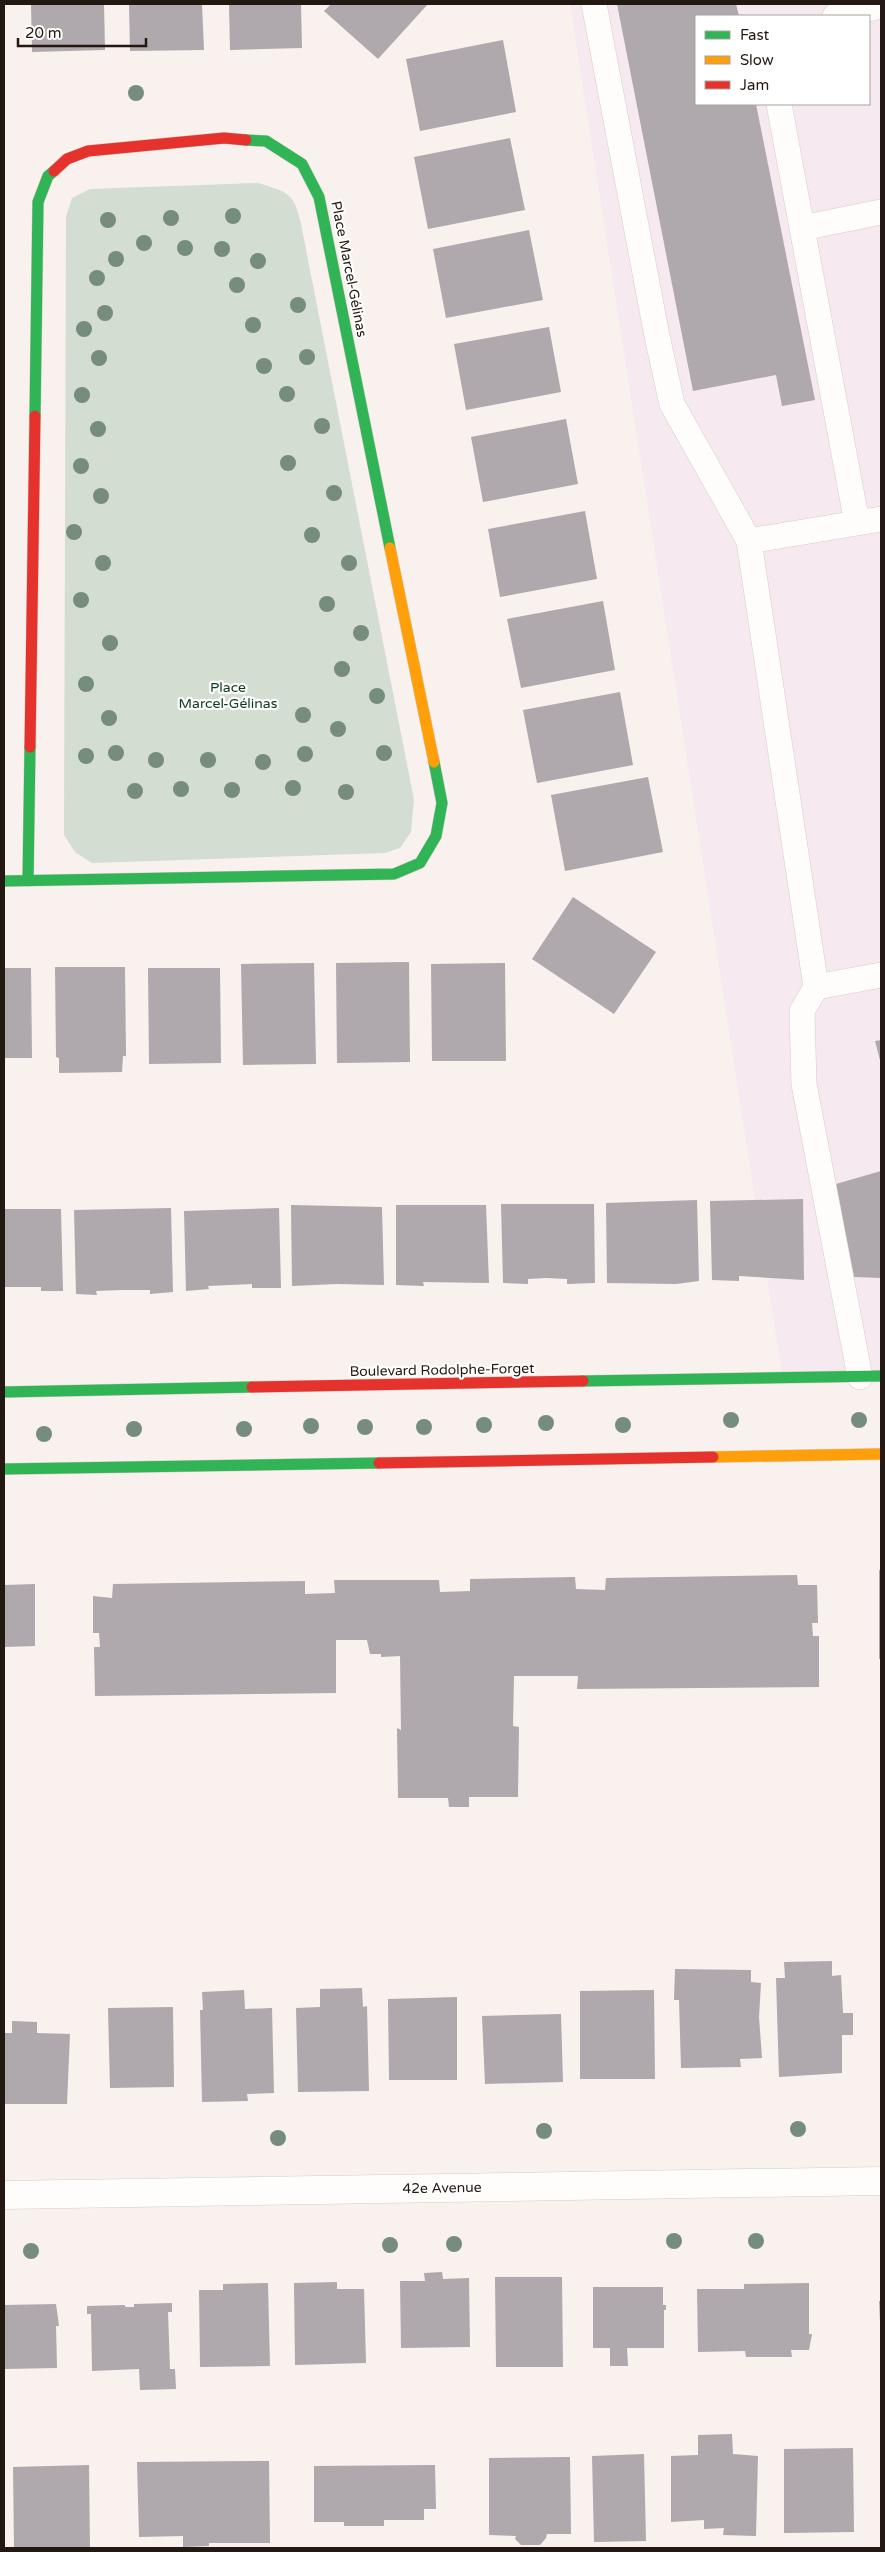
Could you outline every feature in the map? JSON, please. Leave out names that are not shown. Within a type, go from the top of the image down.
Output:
[{"type":"street","name":"Place Marcel-Gélinas","points":[[4,882],[394,874],[420,864],[436,836],[442,804],[319,197],[302,164],[266,141],[224,138],[88,150],[67,159],[48,176],[38,202],[28,881]]},
{"type":"street","name":"Boulevard Rodolphe-Forget","points":[[4,1392],[871,1377]]},
{"type":"street","points":[[4,1469],[881,1454]]},
{"type":"street","name":"42e Avenue","points":[[4,2194],[881,2181]]},
{"type":"lane","points":[[594,4],[657,336],[672,404],[749,541],[816,987],[802,1011],[804,1084],[871,1377]]},
{"type":"lane","points":[[839,15],[881,6]]},
{"type":"lane","points":[[749,541],[869,521],[802,228],[778,105]]},
{"type":"lane","points":[[802,228],[881,212]]},
{"type":"lane","points":[[816,987],[881,975]]},
{"type":"shaded area","points":[[570,4],[881,4],[881,1376],[783,1380]]},
{"type":"green space","name":"Place Marcel-Gélinas","points":[[258,183],[283,191],[288,195],[295,205],[301,224],[414,800],[411,832],[400,848],[385,853],[92,863],[75,852],[64,835],[66,216],[72,198],[90,189]]},
{"type":"building","points":[[31,4],[104,4],[105,50],[32,52]]},
{"type":"building","points":[[129,4],[202,4],[204,50],[130,51]]},
{"type":"building","points":[[229,4],[301,4],[302,48],[230,50]]},
{"type":"building","points":[[331,4],[428,4],[378,59],[324,11]]},
{"type":"building","points":[[617,4],[736,4],[739,15],[695,15],[695,105],[756,105],[815,400],[782,406],[776,375],[693,391]]},
{"type":"building","points":[[503,40],[516,112],[420,131],[406,59]]},
{"type":"building","points":[[510,138],[525,210],[428,229],[414,157]]},
{"type":"building","points":[[529,230],[543,300],[446,318],[433,249]]},
{"type":"building","points":[[549,327],[561,392],[466,410],[454,344]]},
{"type":"building","points":[[566,419],[578,484],[483,502],[471,437]]},
{"type":"building","points":[[585,511],[597,579],[500,597],[488,529]]},
{"type":"building","points":[[603,601],[615,670],[521,688],[507,619]]},
{"type":"building","points":[[620,692],[633,765],[537,783],[523,710]]},
{"type":"building","points":[[648,777],[663,852],[565,871],[551,795]]},
{"type":"building","points":[[573,897],[656,952],[614,1014],[532,959]]},
{"type":"building","points":[[409,962],[410,1062],[337,1063],[336,963]]},
{"type":"building","points":[[314,963],[316,1064],[243,1065],[241,964]]},
{"type":"building","points":[[505,963],[506,1061],[432,1061],[431,964]]},
{"type":"building","points":[[55,967],[125,967],[126,1056],[123,1056],[122,1072],[59,1073],[59,1058],[56,1057]]},
{"type":"building","points":[[4,968],[31,968],[32,1058],[4,1058]]},
{"type":"building","points":[[148,968],[220,968],[221,1063],[149,1064]]},
{"type":"building","points":[[881,1040],[881,1064],[875,1041]]},
{"type":"building","points":[[881,1171],[881,1278],[854,1277],[836,1184]]},
{"type":"building","points":[[803,1199],[804,1280],[739,1276],[739,1281],[712,1280],[710,1201]]},
{"type":"building","points":[[697,1200],[699,1281],[676,1284],[607,1283],[606,1203]]},
{"type":"building","points":[[501,1204],[594,1204],[595,1283],[567,1284],[567,1279],[546,1278],[528,1279],[528,1284],[503,1283]]},
{"type":"building","points":[[291,1205],[382,1207],[384,1285],[337,1284],[292,1286]]},
{"type":"building","points":[[396,1205],[486,1205],[489,1283],[423,1282],[424,1286],[396,1285]]},
{"type":"building","points":[[171,1208],[173,1292],[150,1294],[150,1290],[121,1290],[96,1291],[97,1295],[76,1294],[74,1210]]},
{"type":"building","points":[[279,1208],[281,1288],[252,1288],[252,1284],[208,1286],[209,1289],[186,1291],[184,1211]]},
{"type":"building","points":[[4,1209],[61,1209],[63,1291],[41,1291],[41,1287],[4,1287]]},
{"type":"building","points":[[881,1569],[881,1659],[879,1659],[879,1570]]},
{"type":"building","points":[[797,1575],[798,1585],[817,1585],[818,1623],[812,1623],[813,1636],[819,1636],[819,1687],[577,1689],[578,1676],[514,1676],[513,1726],[519,1727],[518,1797],[469,1797],[469,1807],[449,1807],[448,1798],[398,1798],[397,1728],[401,1730],[400,1656],[381,1657],[381,1654],[370,1654],[367,1640],[336,1640],[336,1693],[95,1696],[94,1647],[100,1647],[99,1633],[93,1633],[93,1596],[112,1598],[113,1584],[305,1581],[305,1594],[335,1593],[334,1580],[439,1580],[440,1592],[470,1591],[470,1579],[575,1577],[576,1589],[605,1590],[606,1578]]},
{"type":"building","points":[[35,1584],[35,1646],[4,1647],[4,1585]]},
{"type":"building","points":[[832,1961],[832,1976],[841,1975],[843,2013],[853,2013],[853,2035],[842,2035],[842,2073],[779,2077],[776,1978],[785,1978],[784,1962]]},
{"type":"building","points":[[675,1969],[751,1970],[751,1982],[761,1983],[759,2017],[762,2058],[740,2059],[741,2067],[681,2068],[679,2000],[674,2000]]},
{"type":"building","points":[[362,1988],[363,2007],[367,2006],[369,2091],[298,2092],[296,2008],[320,2007],[320,1989]]},
{"type":"building","points":[[244,1990],[245,2009],[272,2008],[274,2093],[247,2094],[248,2101],[202,2102],[200,2010],[203,2010],[202,1992]]},
{"type":"building","points":[[654,1990],[655,2079],[580,2079],[580,1991]]},
{"type":"building","points":[[457,1997],[457,2080],[389,2080],[388,1999]]},
{"type":"building","points":[[173,2007],[174,2087],[110,2088],[108,2008]]},
{"type":"building","points":[[561,2014],[563,2082],[485,2084],[482,2016]]},
{"type":"building","points":[[12,2021],[37,2022],[37,2033],[70,2034],[67,2104],[4,2104],[4,2033],[12,2033]]},
{"type":"building","points":[[442,2272],[443,2279],[469,2278],[470,2347],[401,2348],[400,2281],[425,2281],[424,2273]]},
{"type":"building","points":[[495,2277],[562,2277],[563,2367],[496,2367]]},
{"type":"building","points":[[337,2282],[337,2289],[364,2289],[366,2363],[295,2365],[294,2283]]},
{"type":"building","points":[[268,2283],[270,2366],[200,2367],[199,2290],[223,2290],[223,2284]]},
{"type":"building","points":[[809,2283],[809,2334],[812,2334],[809,2350],[791,2350],[792,2357],[746,2357],[745,2351],[698,2352],[697,2289],[744,2289],[744,2284]]},
{"type":"building","points":[[593,2287],[663,2287],[663,2305],[666,2305],[666,2310],[664,2310],[664,2348],[627,2348],[628,2366],[610,2366],[610,2348],[593,2348]]},
{"type":"building","points":[[879,2301],[881,2301],[881,2322],[880,2322]]},
{"type":"building","points":[[172,2303],[172,2312],[168,2312],[170,2369],[175,2369],[176,2389],[140,2390],[139,2369],[92,2371],[91,2314],[87,2314],[87,2306],[125,2305],[125,2307],[134,2307],[134,2304]]},
{"type":"building","points":[[56,2304],[59,2326],[56,2326],[57,2368],[4,2369],[4,2305]]},
{"type":"building","points":[[732,2434],[733,2454],[758,2456],[756,2536],[723,2535],[724,2528],[704,2529],[704,2520],[671,2522],[671,2456],[698,2455],[698,2435]]},
{"type":"building","points":[[853,2448],[854,2532],[784,2533],[784,2449]]},
{"type":"building","points":[[644,2454],[646,2541],[594,2542],[592,2456]]},
{"type":"building","points":[[570,2457],[571,2534],[547,2534],[540,2545],[521,2545],[515,2539],[516,2536],[489,2535],[489,2458]]},
{"type":"building","points":[[269,2461],[270,2543],[209,2543],[209,2546],[183,2547],[183,2536],[139,2537],[137,2462]]},
{"type":"building","points":[[89,2465],[90,2548],[14,2548],[13,2467]]},
{"type":"building","points":[[435,2465],[436,2509],[424,2509],[424,2520],[384,2520],[384,2526],[344,2526],[344,2522],[314,2522],[314,2466]]},
{"type":"traffic: fast","points":[[246,140],[266,141],[302,164],[319,197],[390,548]]},
{"type":"traffic: fast","points":[[35,416],[38,202],[48,176],[54,171]]},
{"type":"traffic: fast","points":[[28,881],[30,747]]},
{"type":"traffic: fast","points":[[4,881],[394,874],[420,863],[436,836],[442,803],[434,762]]},
{"type":"traffic: fast","points":[[583,1381],[881,1376]]},
{"type":"traffic: fast","points":[[4,1392],[252,1387]]},
{"type":"traffic: fast","points":[[4,1469],[379,1463]]},
{"type":"traffic: slow","points":[[390,548],[434,762]]},
{"type":"traffic: slow","points":[[713,1457],[881,1454]]},
{"type":"traffic: jam","points":[[54,171],[67,159],[88,151],[224,138],[246,140]]},
{"type":"traffic: jam","points":[[30,747],[35,416]]},
{"type":"traffic: jam","points":[[252,1387],[583,1381]]},
{"type":"traffic: jam","points":[[379,1463],[713,1457]]}]
